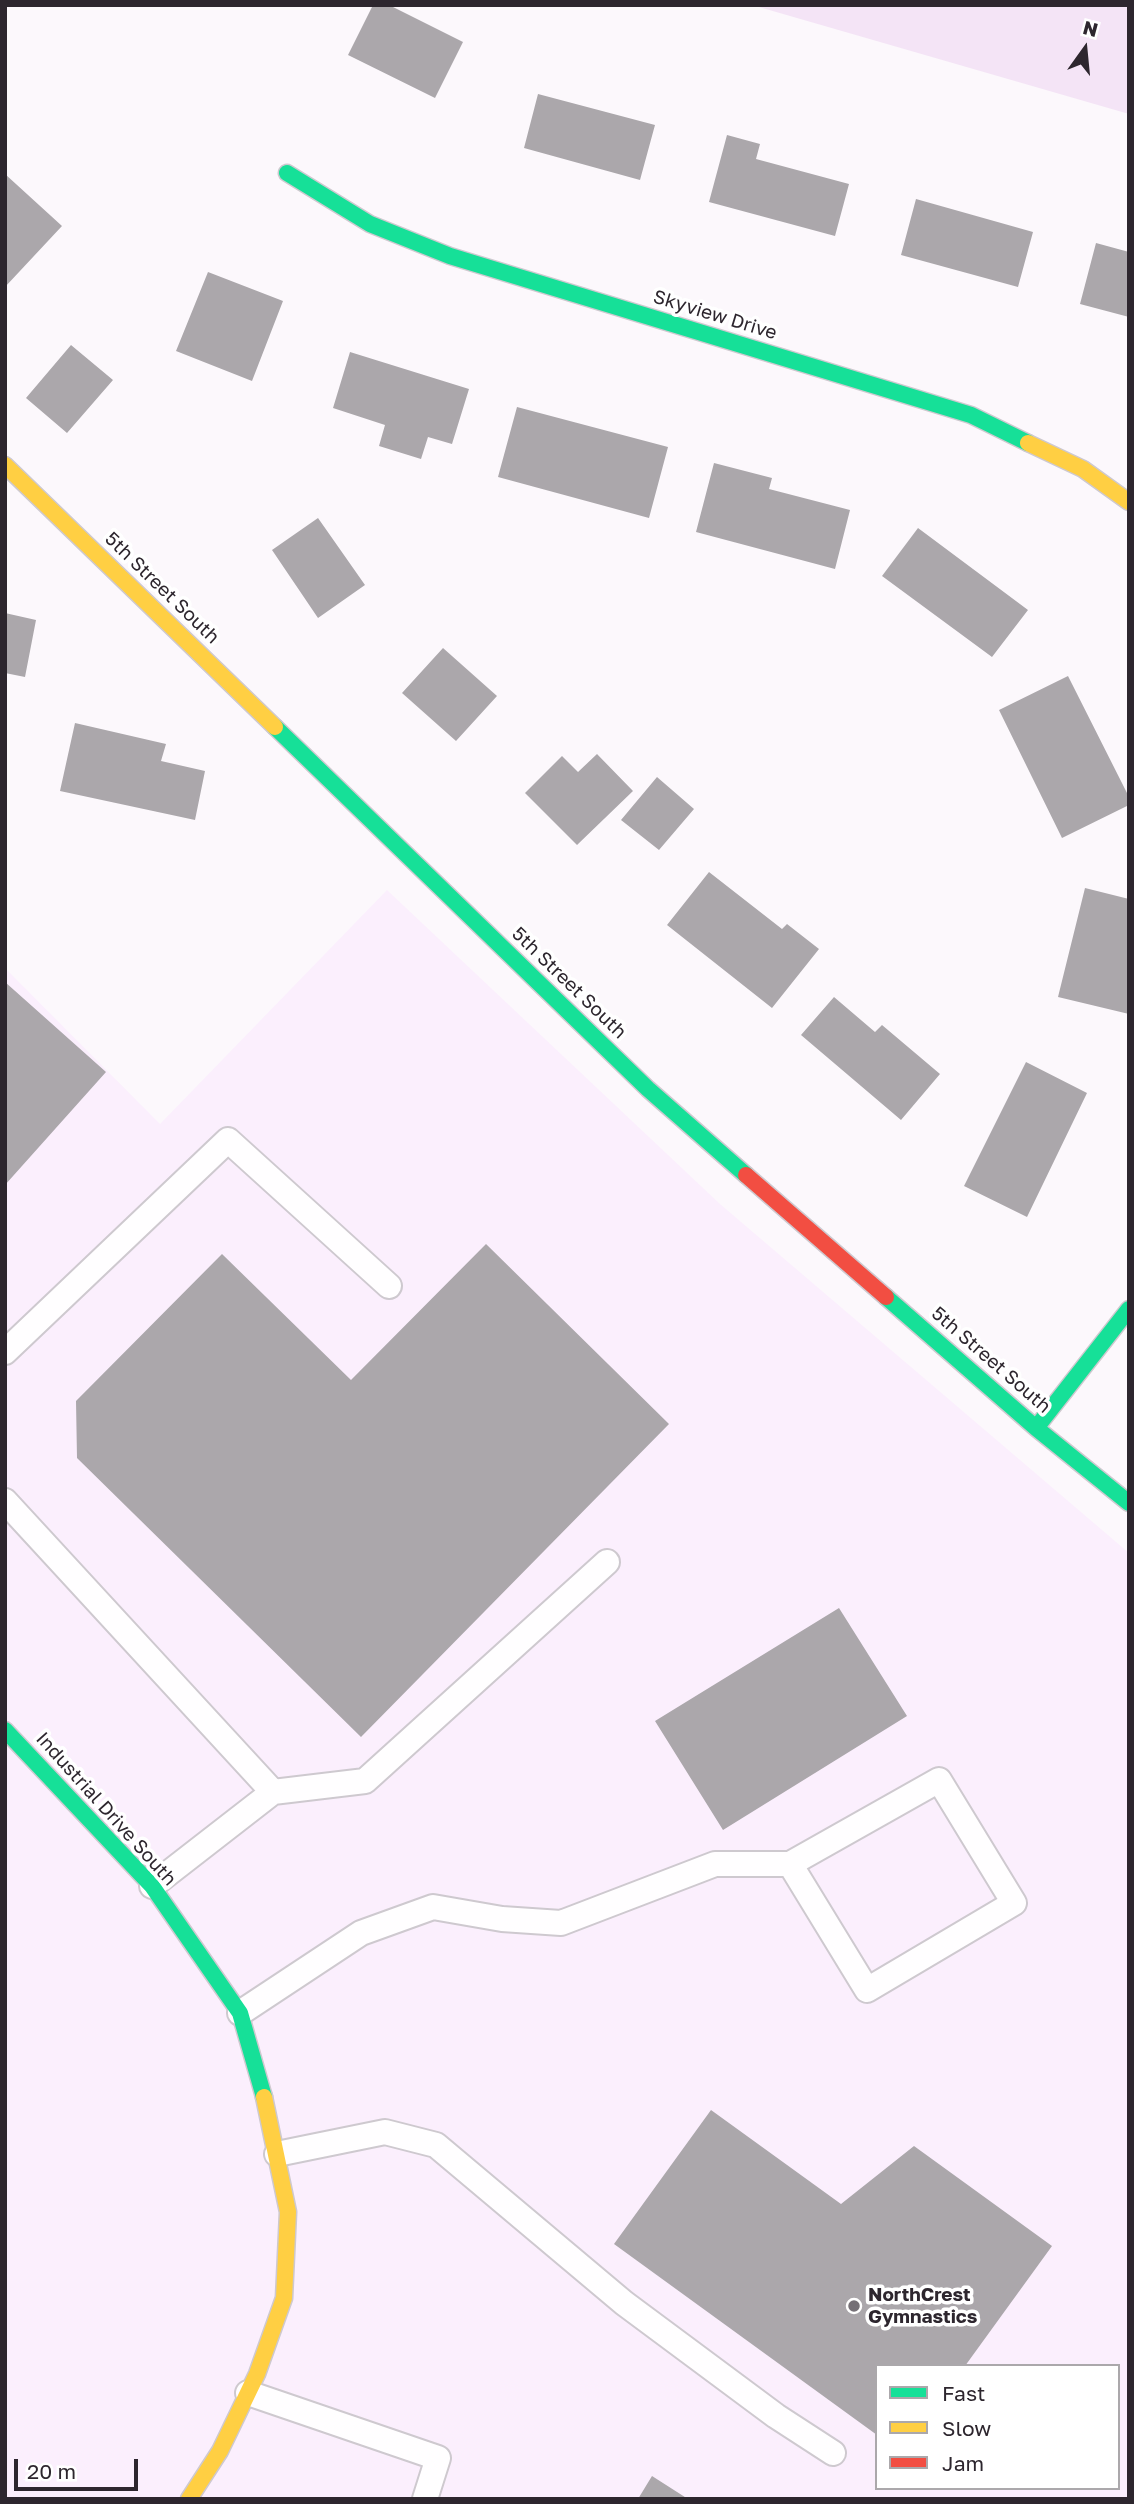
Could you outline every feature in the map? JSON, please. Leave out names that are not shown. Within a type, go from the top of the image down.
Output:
[{"type":"street","name":"Skyview Drive","points":[[287,173],[370,224],[450,256],[971,415],[1083,469],[1129,502]]},
{"type":"street","name":"5th Street South","points":[[5,465],[648,1089],[1036,1428],[1129,1503]]},
{"type":"street","points":[[1036,1428],[1129,1309]]},
{"type":"street","name":"Industrial Drive South","points":[[5,1730],[152,1886],[240,2013],[270,2113],[288,2212],[284,2298],[257,2374],[220,2451],[189,2499]]},
{"type":"lane","points":[[5,1352],[228,1140],[389,1286]]},
{"type":"lane","points":[[5,1501],[273,1793]]},
{"type":"lane","points":[[152,1886],[273,1793],[365,1781],[607,1562]]},
{"type":"lane","points":[[240,2013],[361,1933],[433,1907],[502,1919],[561,1923],[715,1864],[790,1864],[939,1780],[1014,1903],[867,1990],[790,1864]]},
{"type":"lane","points":[[277,2154],[386,2132],[436,2145],[624,2302],[776,2416],[833,2453]]},
{"type":"lane","points":[[248,2393],[438,2458],[425,2499]]},
{"type":"shaded area","points":[[752,5],[1129,5],[1129,114]]},
{"type":"shaded area","points":[[387,890],[720,1204],[1129,1553],[1129,2499],[5,2499],[5,968],[160,1124]]},
{"type":"building","points":[[373,5],[389,5],[463,42],[435,98],[348,55]]},
{"type":"building","points":[[538,94],[655,125],[640,180],[524,148]]},
{"type":"building","points":[[727,135],[760,144],[756,159],[849,184],[835,236],[709,202]]},
{"type":"building","points":[[5,174],[62,226],[5,287]]},
{"type":"building","points":[[916,199],[1033,232],[1018,287],[901,255]]},
{"type":"building","points":[[1096,243],[1129,252],[1129,317],[1080,304]]},
{"type":"building","points":[[208,272],[283,301],[252,381],[176,351]]},
{"type":"building","points":[[71,345],[113,380],[67,433],[26,398]]},
{"type":"building","points":[[350,352],[469,389],[452,444],[428,437],[421,459],[379,446],[385,425],[333,408]]},
{"type":"building","points":[[517,407],[668,447],[649,518],[498,477]]},
{"type":"building","points":[[714,463],[772,478],[769,489],[850,510],[835,569],[696,532]]},
{"type":"building","points":[[318,518],[365,585],[318,618],[272,550]]},
{"type":"building","points":[[918,528],[1028,610],[992,657],[882,576]]},
{"type":"building","points":[[5,613],[36,620],[25,677],[5,673]]},
{"type":"building","points":[[443,648],[497,696],[456,741],[402,693]]},
{"type":"building","points":[[1068,676],[1129,797],[1129,805],[1062,838],[999,710]]},
{"type":"building","points":[[75,723],[166,744],[161,761],[205,771],[195,820],[60,791]]},
{"type":"building","points":[[597,754],[633,791],[577,845],[525,793],[562,756],[578,772]]},
{"type":"building","points":[[657,777],[694,809],[659,850],[621,820]]},
{"type":"building","points":[[709,872],[782,929],[787,924],[819,949],[772,1008],[667,925]]},
{"type":"building","points":[[1085,888],[1129,899],[1129,1014],[1058,997]]},
{"type":"building","points":[[5,982],[106,1072],[5,1185]]},
{"type":"building","points":[[834,997],[875,1032],[882,1025],[940,1074],[901,1120],[801,1035]]},
{"type":"building","points":[[1026,1062],[1087,1093],[1027,1217],[964,1186]]},
{"type":"building","points":[[486,1244],[669,1424],[361,1737],[77,1458],[76,1401],[222,1254],[351,1380]]},
{"type":"building","points":[[839,1608],[907,1716],[723,1830],[655,1721]]},
{"type":"building","name":"NorthCrest Gymnastics","points":[[711,2110],[841,2204],[914,2146],[1052,2246],[966,2364],[875,2364],[875,2434],[614,2244]]},
{"type":"building","points":[[652,2476],[688,2499],[638,2499]]},
{"type":"traffic: fast","points":[[287,173],[370,224],[450,256],[971,415],[1028,443]]},
{"type":"traffic: fast","points":[[275,727],[648,1089],[746,1175]]},
{"type":"traffic: fast","points":[[886,1297],[1036,1428],[1129,1503]]},
{"type":"traffic: fast","points":[[1036,1428],[1129,1309]]},
{"type":"traffic: fast","points":[[5,1730],[152,1886],[240,2013],[264,2097]]},
{"type":"traffic: slow","points":[[1028,443],[1083,469],[1129,502]]},
{"type":"traffic: slow","points":[[5,465],[275,727]]},
{"type":"traffic: slow","points":[[189,2499],[220,2451],[257,2374],[284,2298],[288,2212],[264,2097]]},
{"type":"traffic: jam","points":[[746,1175],[886,1297]]},
{"type":"place","name":"NorthCrest Gymnastics","points":[[854,2306]]}]
